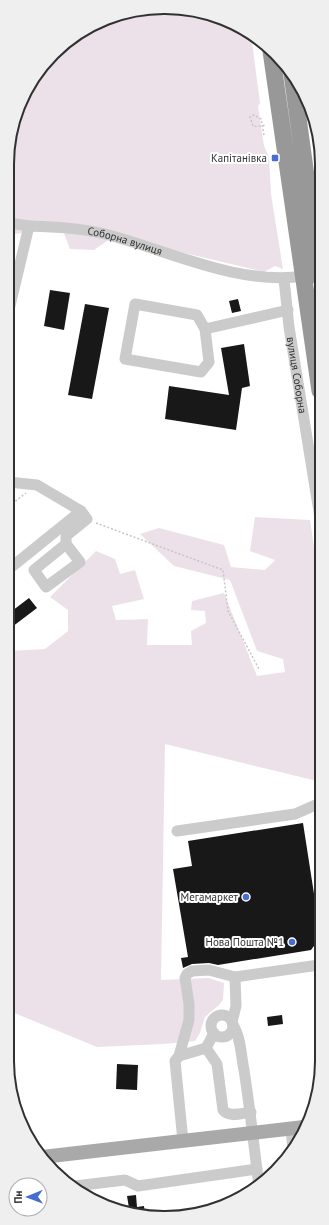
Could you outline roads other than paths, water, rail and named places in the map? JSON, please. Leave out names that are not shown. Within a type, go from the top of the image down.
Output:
[{"type":"highway","points":[[272,59],[315,355]]},
{"type":"highway","points":[[294,87],[315,242]]},
{"type":"main road","points":[[48,1156],[297,1128]]},
{"type":"street","name":"Соборна вулиця","points":[[14,224],[86,230],[238,274],[284,279],[304,276]]},
{"type":"street","points":[[14,289],[29,226]]},
{"type":"street","name":"вулиця Соборна","points":[[284,279],[315,486]]},
{"type":"street","points":[[135,304],[197,315],[205,329],[209,362],[201,372],[125,359],[135,304]]},
{"type":"street","points":[[205,329],[288,310]]},
{"type":"street","points":[[14,483],[37,485],[84,515]]},
{"type":"street","points":[[66,544],[66,536],[84,515]]},
{"type":"street","points":[[14,565],[84,515]]},
{"type":"street","points":[[177,832],[295,814],[315,805]]},
{"type":"street","points":[[183,1141],[174,1068],[189,1020],[189,1004],[185,978],[187,974],[192,971],[209,970],[234,977],[315,966]]},
{"type":"street","points":[[214,1033],[221,1036],[231,1027],[234,1016],[234,977]]},
{"type":"street","points":[[179,1056],[206,1048],[214,1033],[212,1023],[232,1004],[235,993]]},
{"type":"street","points":[[220,1015],[227,1016],[240,1046],[258,1178]]},
{"type":"street","points":[[206,1048],[217,1064],[223,1110],[229,1115],[250,1112]]},
{"type":"street","points":[[80,1185],[125,1180],[138,1186],[257,1169]]},
{"type":"place","name":"Капітанівка","points":[[275,158]]},
{"type":"place","name":"Мегамаркет","points":[[246,897]]},
{"type":"place","name":"Нова Пошта №1","points":[[292,942]]}]
